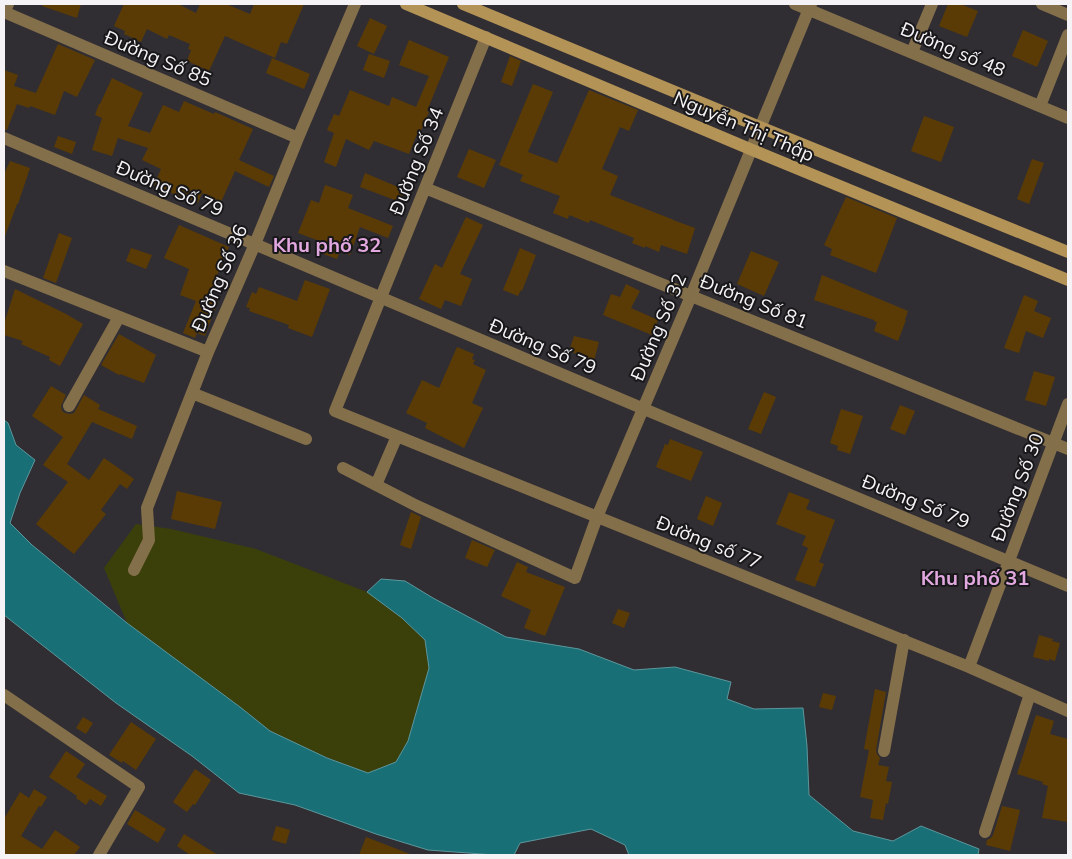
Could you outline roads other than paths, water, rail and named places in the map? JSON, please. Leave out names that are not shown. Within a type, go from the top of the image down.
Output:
[{"type":"main road","name":"Nguyễn Thị Thập","points":[[406,4],[1068,280]]},
{"type":"main road","name":"Nguyễn Thị Thập","points":[[463,4],[1068,252]]},
{"type":"street","points":[[4,12],[8,4]]},
{"type":"street","name":"Đường Số 36","points":[[134,570],[149,540],[148,508],[208,352],[355,4]]},
{"type":"street","name":"Đường số 48","points":[[796,4],[810,6],[912,52],[1068,118]]},
{"type":"street","points":[[912,52],[932,4]]},
{"type":"street","points":[[1042,4],[1068,15]]},
{"type":"street","name":"Đường Số 32","points":[[376,485],[417,506],[575,578],[597,517],[644,409],[810,6]]},
{"type":"street","name":"Đường Số 85","points":[[4,12],[298,138]]},
{"type":"street","points":[[1040,106],[1068,35]]},
{"type":"street","name":"Đường Số 34","points":[[334,411],[486,37]]},
{"type":"street","name":"Đường Số 79","points":[[4,138],[1068,586]]},
{"type":"street","name":"Đường Số 81","points":[[425,188],[1068,449]]},
{"type":"street","points":[[4,272],[208,352]]},
{"type":"street","points":[[69,406],[118,317]]},
{"type":"street","points":[[192,393],[306,439]]},
{"type":"street","name":"Đường Số 30","points":[[969,667],[1068,404]]},
{"type":"street","name":"Đường số 77","points":[[334,411],[904,640],[1068,711]]},
{"type":"street","points":[[343,468],[376,485],[397,436]]},
{"type":"street","points":[[884,751],[904,640]]},
{"type":"street","points":[[985,832],[1030,694]]},
{"type":"street","points":[[4,695],[139,787],[99,855]]},
{"type":"water","points":[[4,420],[8,423],[16,445],[35,460],[20,493],[10,523],[32,545],[127,623],[270,731],[327,758],[368,773],[396,762],[408,741],[429,668],[425,640],[402,618],[367,592],[381,579],[405,581],[506,637],[579,649],[634,670],[675,667],[731,682],[727,699],[754,709],[803,708],[809,795],[853,831],[893,841],[921,826],[979,849],[978,855],[629,855],[625,845],[591,829],[520,843],[514,855],[428,850],[376,834],[295,805],[239,793],[192,756],[116,703],[4,615]]},
{"type":"district","name":"Khu phố 32","points":[[327,244]]},
{"type":"district","name":"Khu phố 31","points":[[975,577]]}]
